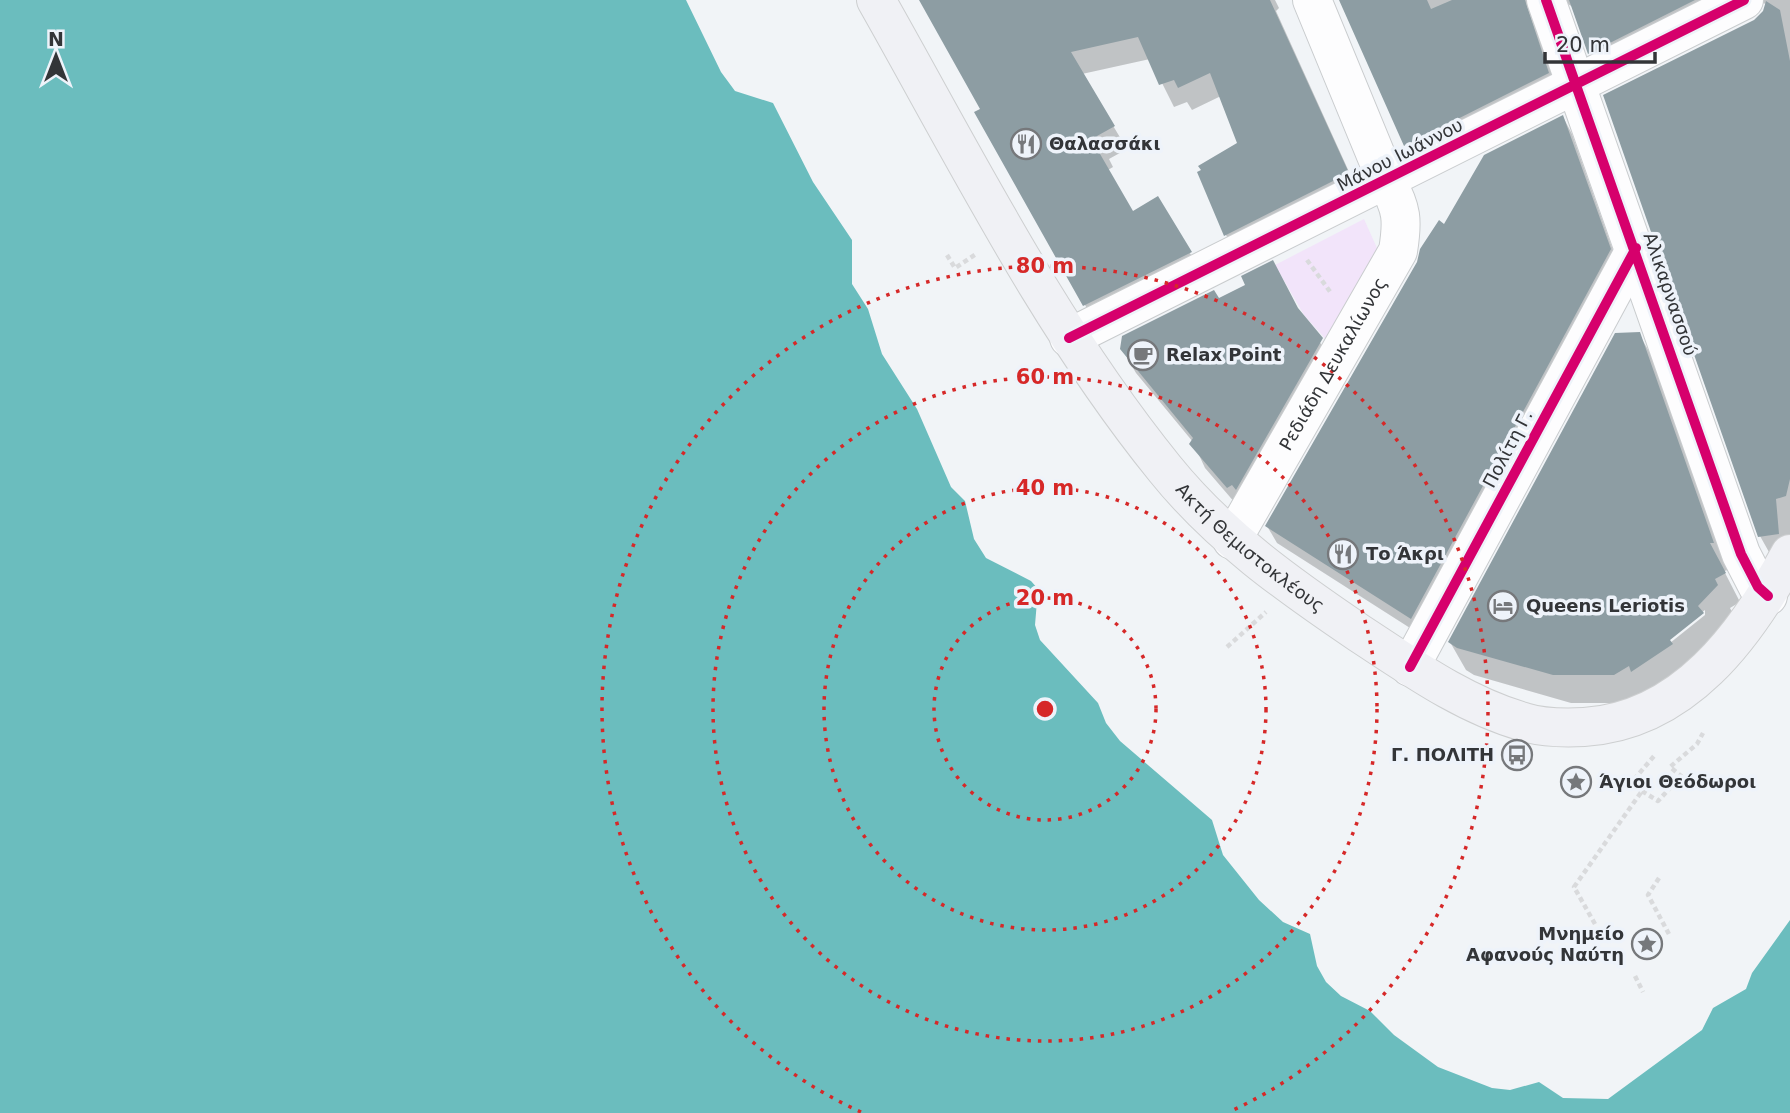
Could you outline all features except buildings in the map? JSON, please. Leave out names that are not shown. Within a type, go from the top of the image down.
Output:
[{"type":"main road","name":"Ακτή Θεμιστοκλέους","points":[[876,0],[1069,338],[1166,470],[1232,540],[1292,588],[1410,667],[1473,703],[1526,723],[1564,728],[1595,726],[1633,718],[1658,706],[1693,683],[1729,649],[1768,596],[1790,554]]},
{"type":"street","name":"Ρεδιάδη Δευκαλίωνος","points":[[1232,540],[1398,251],[1401,208],[1387,182],[1312,0]]},
{"type":"street","name":"Αλικαρνασσού","points":[[1546,0],[1636,248],[1741,554],[1758,587],[1768,596]]},
{"type":"street","name":"Μάνου Ιωάννου","points":[[1069,338],[1387,182],[1744,0]]},
{"type":"street","name":"Πολίτη Γ.","points":[[1410,667],[1636,248]]},
{"type":"path","points":[[1287,231],[1354,326]]},
{"type":"path","points":[[947,255],[955,268]]},
{"type":"path","points":[[1227,647],[1292,588]]},
{"type":"path","points":[[1654,756],[1631,783],[1658,801],[1681,776],[1670,767],[1697,744],[1703,733]]},
{"type":"path","points":[[1595,924],[1574,887],[1643,791]]},
{"type":"path","points":[[1659,878],[1648,895],[1670,936]]},
{"type":"path","points":[[1635,976],[1643,992]]},
{"type":"shaded area","points":[[1364,219],[1381,257],[1330,344],[1304,315],[1275,265]]},
{"type":"water","points":[[0,0],[686,0],[721,72],[735,91],[773,103],[813,182],[852,240],[852,284],[868,309],[882,354],[917,409],[951,487],[965,501],[974,539],[986,558],[1031,581],[1038,589],[1035,625],[1040,640],[1098,703],[1106,723],[1120,741],[1212,820],[1223,855],[1259,900],[1283,922],[1310,934],[1317,966],[1326,982],[1341,996],[1370,1011],[1394,1035],[1438,1067],[1492,1088],[1510,1090],[1539,1082],[1563,1098],[1608,1099],[1702,1030],[1713,1008],[1746,989],[1752,973],[1790,920],[1790,1113],[0,1113]]},
{"type":"cycle path","points":[[1546,0],[1741,554],[1758,587],[1768,596]]},
{"type":"cycle path","points":[[1069,338],[1744,0]]},
{"type":"cycle path","points":[[1410,667],[1636,248]]},
{"type":"place","name":"Θαλασσάκι","points":[[1026,144]]},
{"type":"place","name":"Relax Point","points":[[1143,355]]},
{"type":"place","name":"Το Άκρι","points":[[1343,554]]},
{"type":"place","name":"Queens Leriotis","points":[[1503,606]]},
{"type":"place","name":"Γ. ΠΟΛΙΤΗ","points":[[1517,755]]},
{"type":"place","name":"Άγιοι Θεόδωροι","points":[[1576,782]]},
{"type":"place","name":"Μνημείο Αφανούς Ναύτη","points":[[1647,944]]}]
